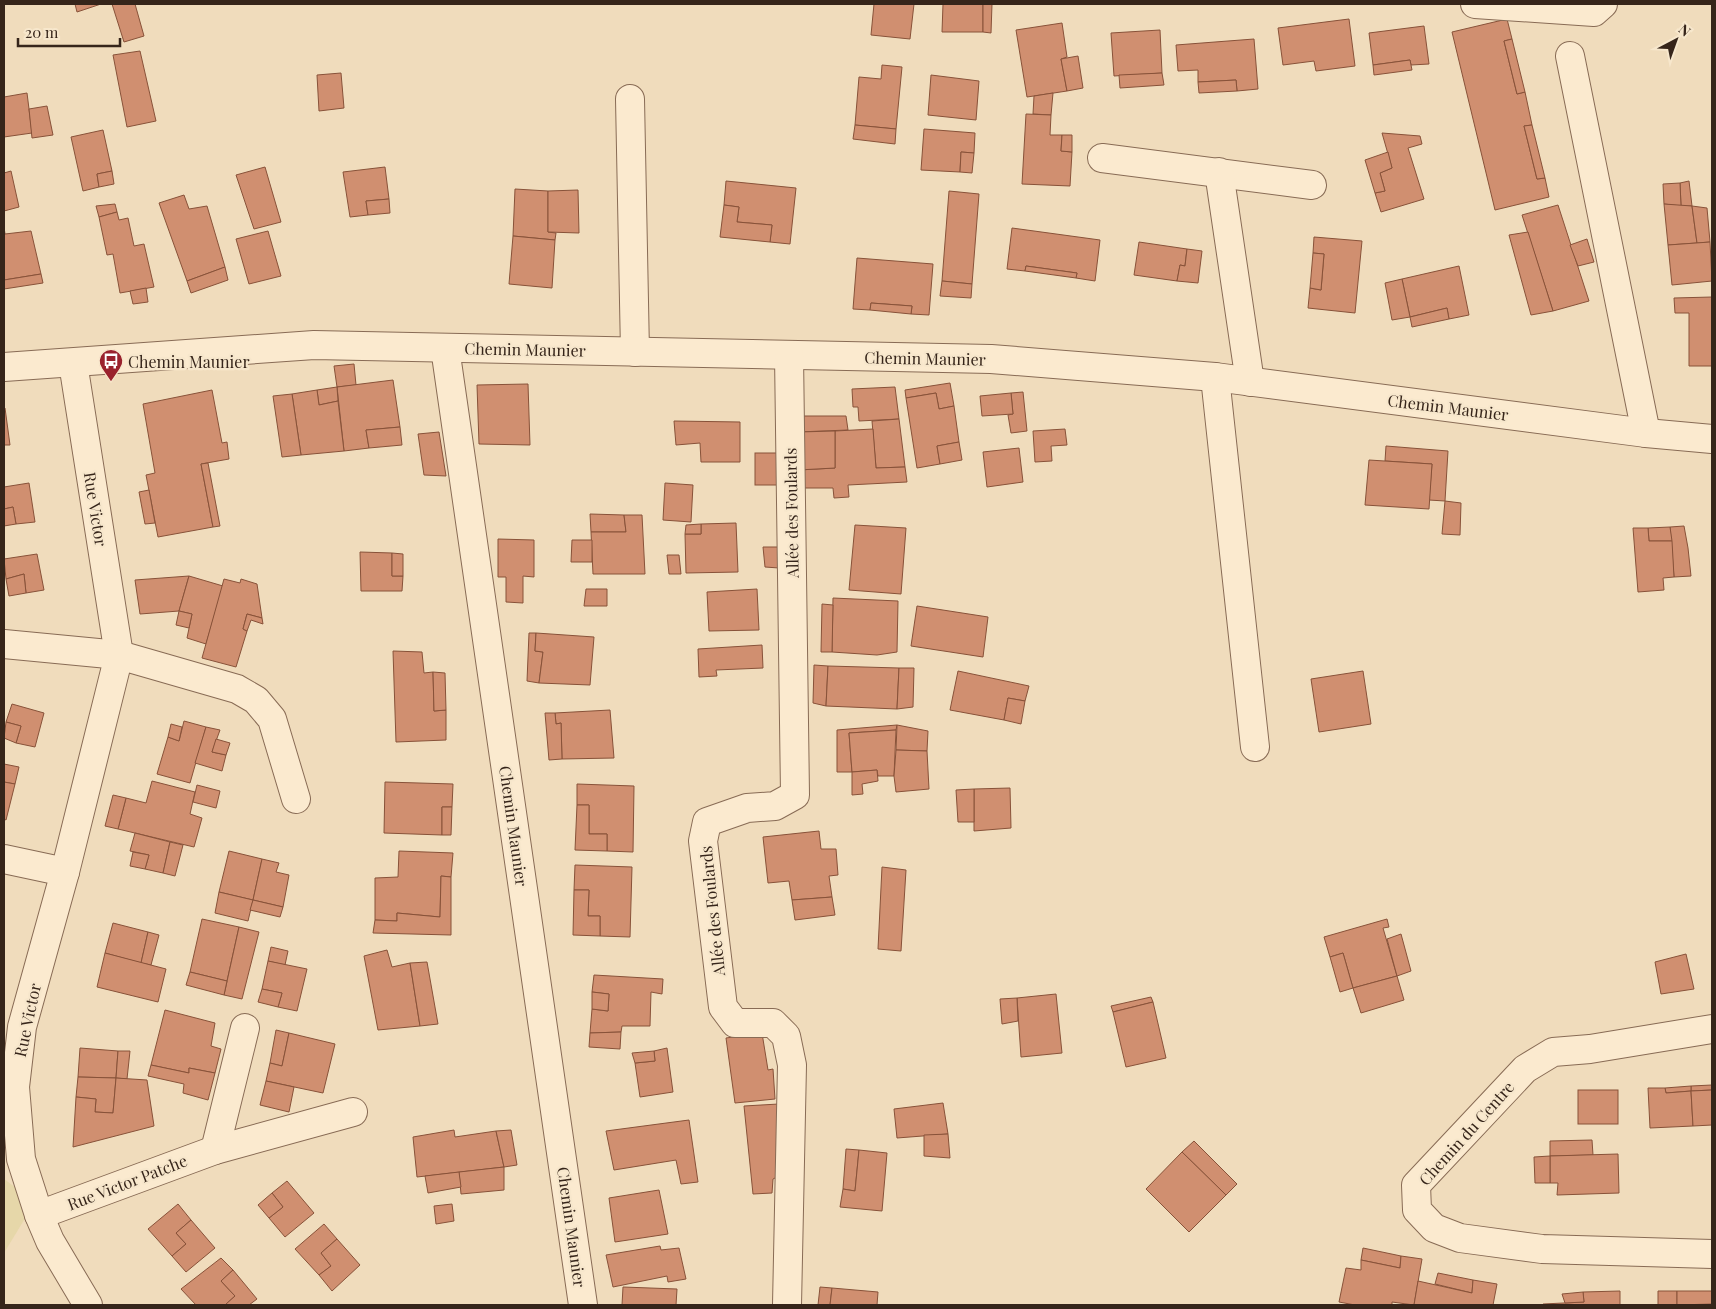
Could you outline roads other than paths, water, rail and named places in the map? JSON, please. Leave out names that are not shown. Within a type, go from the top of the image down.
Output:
[{"type":"street","points":[[1475,4],[1594,12],[1604,4]]},
{"type":"street","points":[[1570,56],[1646,433]]},
{"type":"street","points":[[630,99],[634,352]]},
{"type":"street","points":[[1102,158],[1312,185]]},
{"type":"street","points":[[1219,172],[1250,382]]},
{"type":"street","name":"Chemin Maunier","points":[[4,367],[314,345],[991,359],[1215,378],[1646,433],[1712,439]]},
{"type":"street","name":"Chemin Maunier","points":[[445,348],[583,1305]]},
{"type":"street","name":"Allée des Foulards","points":[[787,1305],[792,1065],[786,1036],[773,1023],[735,1023],[723,1008],[703,841],[707,822],[747,808],[776,806],[795,795],[789,355]]},
{"type":"street","name":"Rue Victor","points":[[73,363],[119,654],[64,872],[22,1027],[15,1087],[12,1164],[39,1215],[50,1241],[88,1305]]},
{"type":"street","points":[[1215,378],[1255,747]]},
{"type":"street","points":[[4,644],[119,654],[237,689],[256,700],[272,720],[296,798]]},
{"type":"street","points":[[4,859],[64,872]]},
{"type":"street","points":[[215,1150],[245,1028]]},
{"type":"street","name":"Chemin du Centre","points":[[1712,1030],[1590,1049],[1553,1052],[1525,1069],[1416,1185],[1417,1210],[1434,1228],[1460,1238],[1542,1249],[1712,1254]]},
{"type":"street","name":"Rue Victor Patche","points":[[39,1215],[215,1150],[353,1112]]},
{"type":"place","name":"Chemin Maunier","points":[[111,382]]}]
